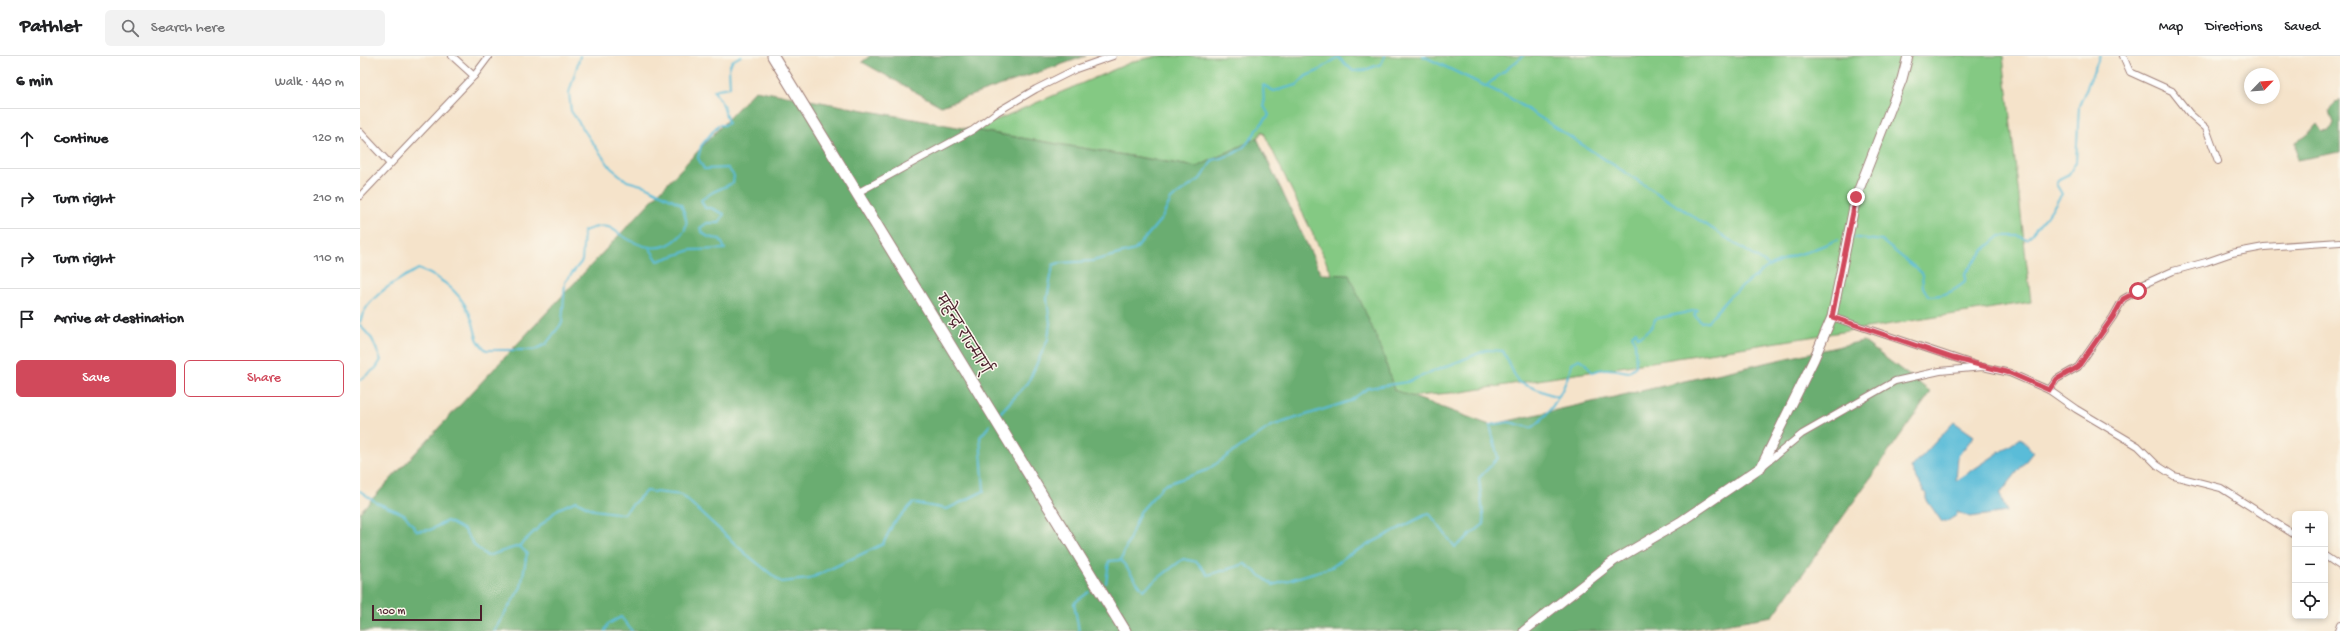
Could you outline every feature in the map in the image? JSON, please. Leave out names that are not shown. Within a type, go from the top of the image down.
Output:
[{"type":"highway","name":"महेन्द्र राज्मार्ग्","points":[[773,56],[1125,631]]},
{"type":"street","points":[[452,56],[474,76]]},
{"type":"street","points":[[360,196],[474,76],[490,56]]},
{"type":"street","points":[[857,193],[972,130],[997,112],[1036,89],[1076,68],[1113,56]]},
{"type":"street","points":[[1761,467],[1814,359],[1832,317],[1856,197],[1902,79],[1908,56]]},
{"type":"street","points":[[2122,56],[2130,72],[2172,91],[2190,114],[2206,128],[2218,161]]},
{"type":"street","points":[[360,132],[390,164]]},
{"type":"street","points":[[2049,390],[2057,379],[2078,367],[2113,317],[2123,299],[2138,291],[2142,285],[2173,271],[2232,253],[2264,247],[2340,242]]},
{"type":"street","points":[[1832,317],[1983,367],[2010,373],[2049,390],[2076,409],[2138,446],[2157,465],[2174,476],[2221,488],[2292,533]]},
{"type":"street","points":[[1524,631],[1614,560],[1680,522],[1761,467],[1802,434],[1895,381],[1940,371],[1983,367]]},
{"type":"street","points":[[2328,558],[2340,566]]},
{"type":"street","points":[[2338,631],[2340,625]]},
{"type":"green space","points":[[870,56],[1086,56],[941,106],[862,62]]},
{"type":"green space","points":[[1158,56],[2003,56],[2031,302],[1462,392],[1392,398],[1263,131],[1257,138],[1197,167],[973,130],[1134,61]]},
{"type":"green space","points":[[755,90],[979,131],[1197,167],[1257,138],[1321,274],[1349,275],[1382,350],[1394,390],[1490,425],[1863,341],[1931,392],[1773,616],[1681,631],[360,631],[360,512]]},
{"type":"green space","points":[[2340,99],[2340,152],[2297,160],[2296,142],[2306,136],[2317,124],[2322,132],[2329,131],[2333,123],[2329,110]]},
{"type":"water","points":[[1954,422],[1974,436],[1958,456],[1956,481],[2021,438],[2033,452],[2000,494],[2007,512],[1970,517],[1957,512],[1957,515],[1946,522],[1942,522],[1926,499],[1926,494],[1911,468]]},
{"type":"waterway","points":[[360,322],[363,313],[375,297],[392,284],[418,269],[436,277],[459,296],[469,313],[478,341],[486,350],[534,350],[546,344],[562,323],[565,282],[582,261],[584,231],[605,226],[613,229],[636,243],[650,247],[665,246],[672,243],[683,233],[686,221],[681,204],[645,186],[627,181],[611,168],[571,111],[569,93],[580,56]]},
{"type":"waterway","points":[[649,247],[658,261],[691,250],[725,249],[720,239],[708,236],[703,233],[700,228],[707,223],[719,223],[724,214],[711,208],[705,208],[701,200],[713,192],[733,183],[734,176],[728,168],[704,169],[698,158],[701,146],[718,125],[728,123],[723,105],[714,91],[730,87],[729,68],[732,61],[741,56]]},
{"type":"waterway","points":[[999,414],[1028,383],[1048,339],[1050,323],[1047,299],[1053,265],[1059,263],[1092,261],[1135,250],[1162,218],[1171,199],[1200,179],[1213,160],[1235,153],[1247,144],[1269,115],[1264,106],[1263,85],[1274,91],[1297,85],[1306,76],[1318,71],[1338,57],[1353,71],[1365,70],[1381,64],[1385,56]]},
{"type":"waterway","points":[[1423,56],[1510,98],[1770,266]]},
{"type":"waterway","points":[[1486,86],[1523,56]]},
{"type":"waterway","points":[[1851,237],[1882,241],[1922,273],[1923,287],[1928,296],[1948,293],[1965,282],[1965,273],[1985,249],[2000,236],[2018,236],[2027,239],[2047,216],[2062,194],[2056,184],[2059,179],[2069,174],[2076,162],[2079,106],[2100,56]]},
{"type":"waterway","points":[[1106,583],[1109,561],[1121,560],[1143,590],[1183,559],[1197,562],[1208,575],[1245,564],[1273,585],[1332,567],[1348,555],[1429,513],[1455,547],[1484,524],[1479,478],[1498,458],[1490,425],[1509,422],[1532,428],[1546,415],[1557,399],[1566,381],[1572,363],[1579,359],[1585,363],[1592,373],[1605,369],[1628,372],[1636,366],[1635,343],[1632,335],[1636,331],[1638,337],[1649,330],[1655,319],[1698,310],[1694,315],[1701,322],[1708,321],[1729,297],[1766,268],[1792,256],[1807,252],[1837,240]]},
{"type":"waterway","points":[[360,325],[372,339],[381,360],[376,368],[360,380]]},
{"type":"waterway","points":[[1121,560],[1140,512],[1164,485],[1207,470],[1271,426],[1350,401],[1368,388],[1407,382],[1487,350],[1503,351],[1518,382],[1557,397]]},
{"type":"waterway","points":[[519,546],[558,509],[576,501],[594,510],[623,514],[646,491],[682,495],[746,554],[781,582],[809,579],[883,544],[893,524],[913,503],[947,509],[984,491],[980,437],[990,425]]},
{"type":"waterway","points":[[360,491],[377,503],[404,514],[417,531],[430,530],[447,521],[464,530],[475,546],[487,556],[519,546],[527,553],[521,587],[494,631]]},
{"type":"waterway","points":[[1079,631],[1074,603],[1089,592]]},
{"type":"waterway","points":[[605,631],[608,624],[621,617],[632,631]]},
{"type":"route","points":[[1856,197],[1832,317],[1953,358],[2010,373],[2049,390],[2057,379],[2078,367],[2113,317],[2123,299],[2138,291]]}]
